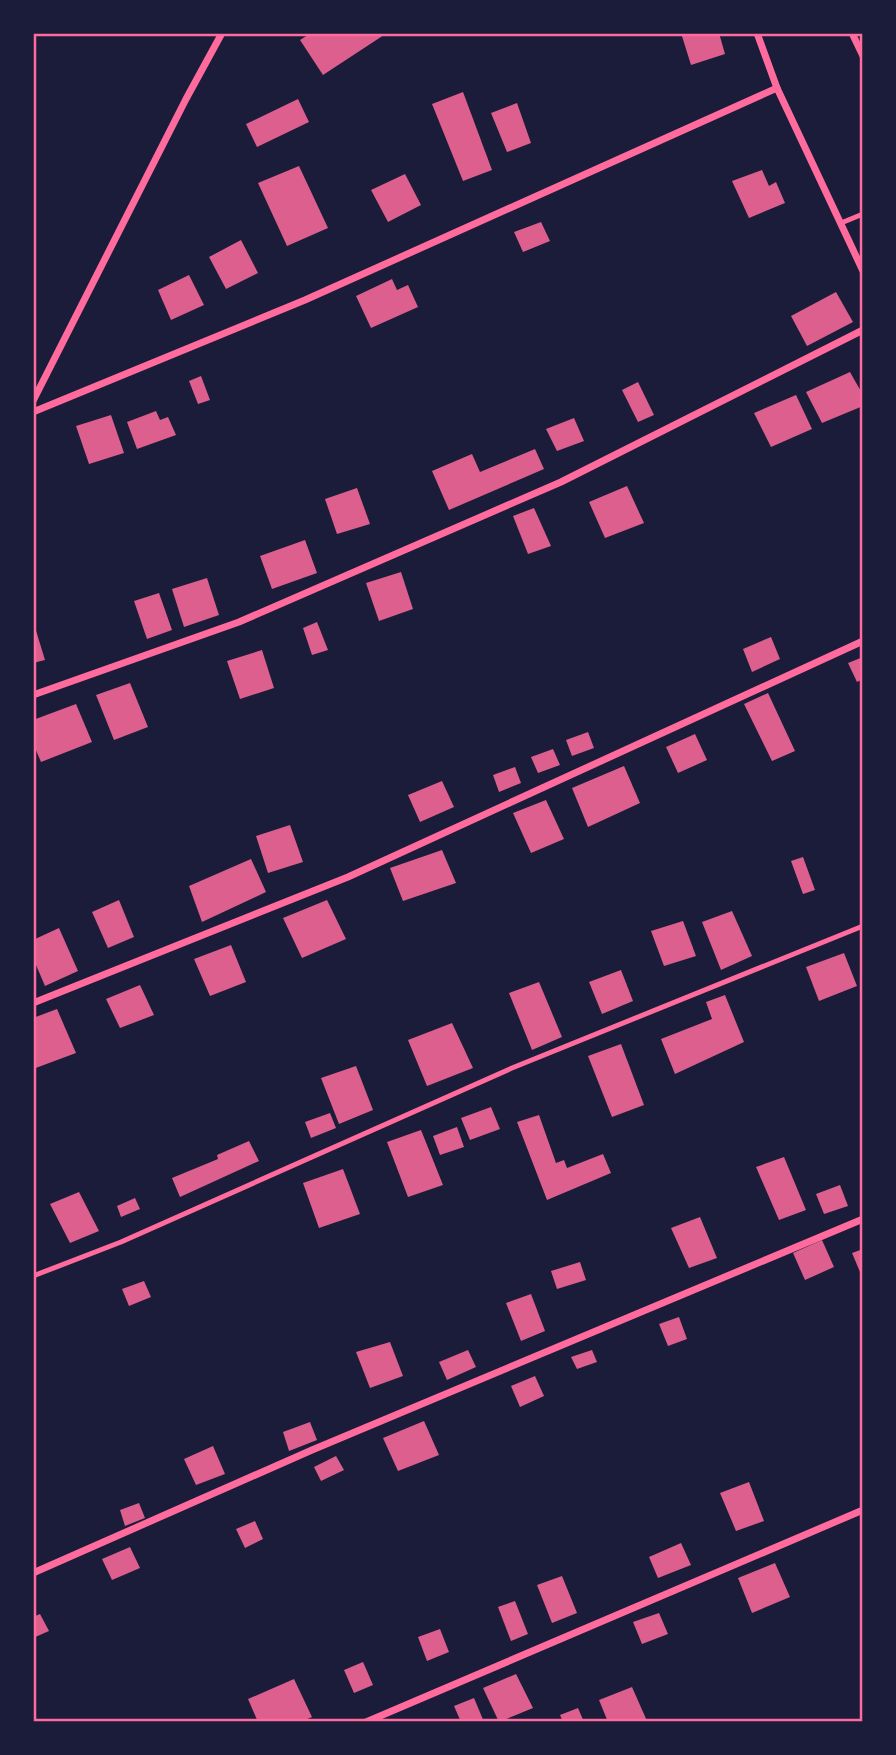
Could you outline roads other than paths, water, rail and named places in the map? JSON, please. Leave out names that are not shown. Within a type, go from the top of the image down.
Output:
[{"type":"street","points":[[33,401],[179,111],[222,33]]},
{"type":"street","points":[[757,33],[777,88],[863,271]]},
{"type":"street","points":[[852,33],[863,56]]},
{"type":"street","points":[[33,412],[305,300],[777,88]]},
{"type":"street","points":[[33,695],[239,622],[561,482],[863,330]]},
{"type":"street","points":[[33,1003],[348,877],[863,641]]},
{"type":"street","points":[[33,1573],[313,1450],[863,1219]]},
{"type":"street","points":[[366,1722],[863,1510]]},
{"type":"lane","points":[[841,223],[863,214]]},
{"type":"lane","points":[[33,1276],[121,1242],[512,1068],[863,926]]}]
